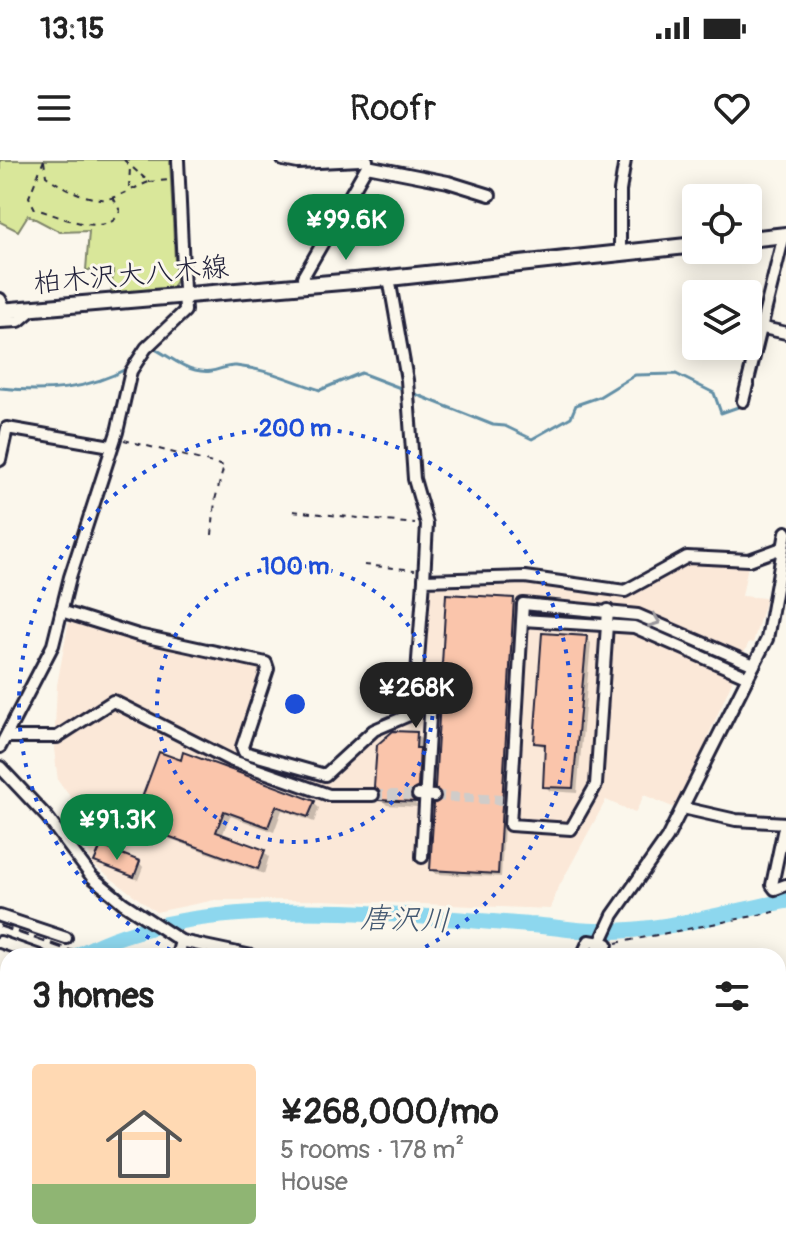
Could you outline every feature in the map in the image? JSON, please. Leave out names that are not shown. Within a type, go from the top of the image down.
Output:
[{"type":"main road","points":[[762,237],[785,235]]},
{"type":"main road","name":"柏木沢大八木線","points":[[2,310],[389,278],[682,246]]},
{"type":"street","points":[[3,742],[53,645],[114,442],[131,371],[137,358],[184,314],[178,160]]},
{"type":"street","points":[[283,160],[298,163],[365,162],[490,195]]},
{"type":"street","points":[[620,253],[620,191],[625,160]]},
{"type":"street","points":[[304,285],[303,277],[365,162]]},
{"type":"street","points":[[762,316],[785,235]]},
{"type":"street","points":[[61,611],[138,635],[266,663],[268,669],[242,747],[244,752],[325,775],[374,730],[414,713],[427,524],[414,479],[407,380],[389,278]]},
{"type":"street","points":[[762,328],[786,333]]},
{"type":"street","points":[[743,401],[752,360]]},
{"type":"street","points":[[0,460],[7,428],[114,442]]},
{"type":"street","points":[[603,948],[608,925],[645,875],[683,808],[754,665],[772,622],[786,532]]},
{"type":"street","points":[[424,575],[525,577],[625,591],[687,557],[749,560],[782,548]]},
{"type":"street","points":[[608,610],[596,785],[571,829],[510,825],[507,800],[523,604],[608,610],[657,621],[754,665]]},
{"type":"street","points":[[523,620],[607,624],[652,633],[748,677]]},
{"type":"street","points":[[422,857],[432,680]]},
{"type":"street","points":[[3,742],[57,737],[113,701],[230,760],[329,795],[373,795]]},
{"type":"street","points":[[0,767],[47,817],[92,877],[123,903],[181,941],[214,948]]},
{"type":"street","points":[[683,808],[736,820],[785,823],[772,885],[775,889],[786,885]]},
{"type":"street","points":[[0,916],[66,938]]},
{"type":"street","points":[[179,948],[181,941]]},
{"type":"street","points":[[586,948],[589,941],[603,942]]},
{"type":"street","points":[[599,948],[603,942]]},
{"type":"path","points":[[44,160],[46,176],[57,184],[97,199],[113,197],[149,182],[178,179]]},
{"type":"path","points":[[44,160],[29,197],[35,209],[70,222],[105,226],[117,218],[120,211],[113,197]]},
{"type":"path","points":[[124,160],[149,182]]},
{"type":"path","points":[[129,189],[130,166]]},
{"type":"path","points":[[114,442],[224,466],[215,500],[212,535]]},
{"type":"path","points":[[293,511],[427,524]]},
{"type":"path","points":[[364,565],[424,575]]},
{"type":"path","points":[[603,942],[779,911]]},
{"type":"shaded area","points":[[707,559],[748,565],[742,596],[766,598],[753,643],[749,642],[707,739],[711,741],[677,809],[644,795],[635,813],[606,800],[555,894],[551,909],[321,900],[215,900],[156,912],[92,864],[76,804],[58,781],[54,749],[57,685],[69,620],[137,640],[262,665],[265,669],[238,752],[327,780],[377,733],[392,724],[419,716],[429,588],[449,582],[525,581],[624,594],[688,561]]},
{"type":"green space","points":[[0,160],[170,160],[176,281],[170,290],[111,297],[113,271],[86,270],[89,231],[60,232],[28,215],[18,231],[0,222]]},
{"type":"building","points":[[446,594],[514,598],[498,874],[430,870],[434,804],[442,796],[435,788]]},
{"type":"building","points":[[542,633],[587,636],[573,788],[543,787],[545,744],[534,743]]},
{"type":"building","points":[[393,731],[417,732],[416,748],[420,748],[418,787],[410,795],[416,802],[379,800],[380,792],[374,787],[377,745]]},
{"type":"building","points":[[159,752],[181,760],[183,752],[315,801],[308,817],[276,806],[268,827],[224,811],[216,832],[265,850],[258,869],[154,831],[151,838],[130,830]]},
{"type":"building","points":[[101,846],[140,861],[134,877],[94,862]]},
{"type":"waterway","points":[[151,347],[195,370],[213,371],[231,366],[248,368],[320,390],[361,373],[403,389]]},
{"type":"waterway","points":[[0,388],[66,388],[97,381],[128,368]]},
{"type":"waterway","points":[[410,392],[493,425],[505,426],[532,439],[571,417],[576,405],[599,397],[635,375],[676,374],[714,393],[721,413],[741,406]]},
{"type":"waterway","name":"唐沢川","points":[[95,948],[124,935],[178,921],[236,914],[359,913],[619,931],[667,926],[786,901]]},
{"type":"tunnel","points":[[373,795],[418,795]]},
{"type":"tunnel","points":[[434,796],[502,800]]},
{"type":"railway","points":[[0,926],[63,948]]}]
